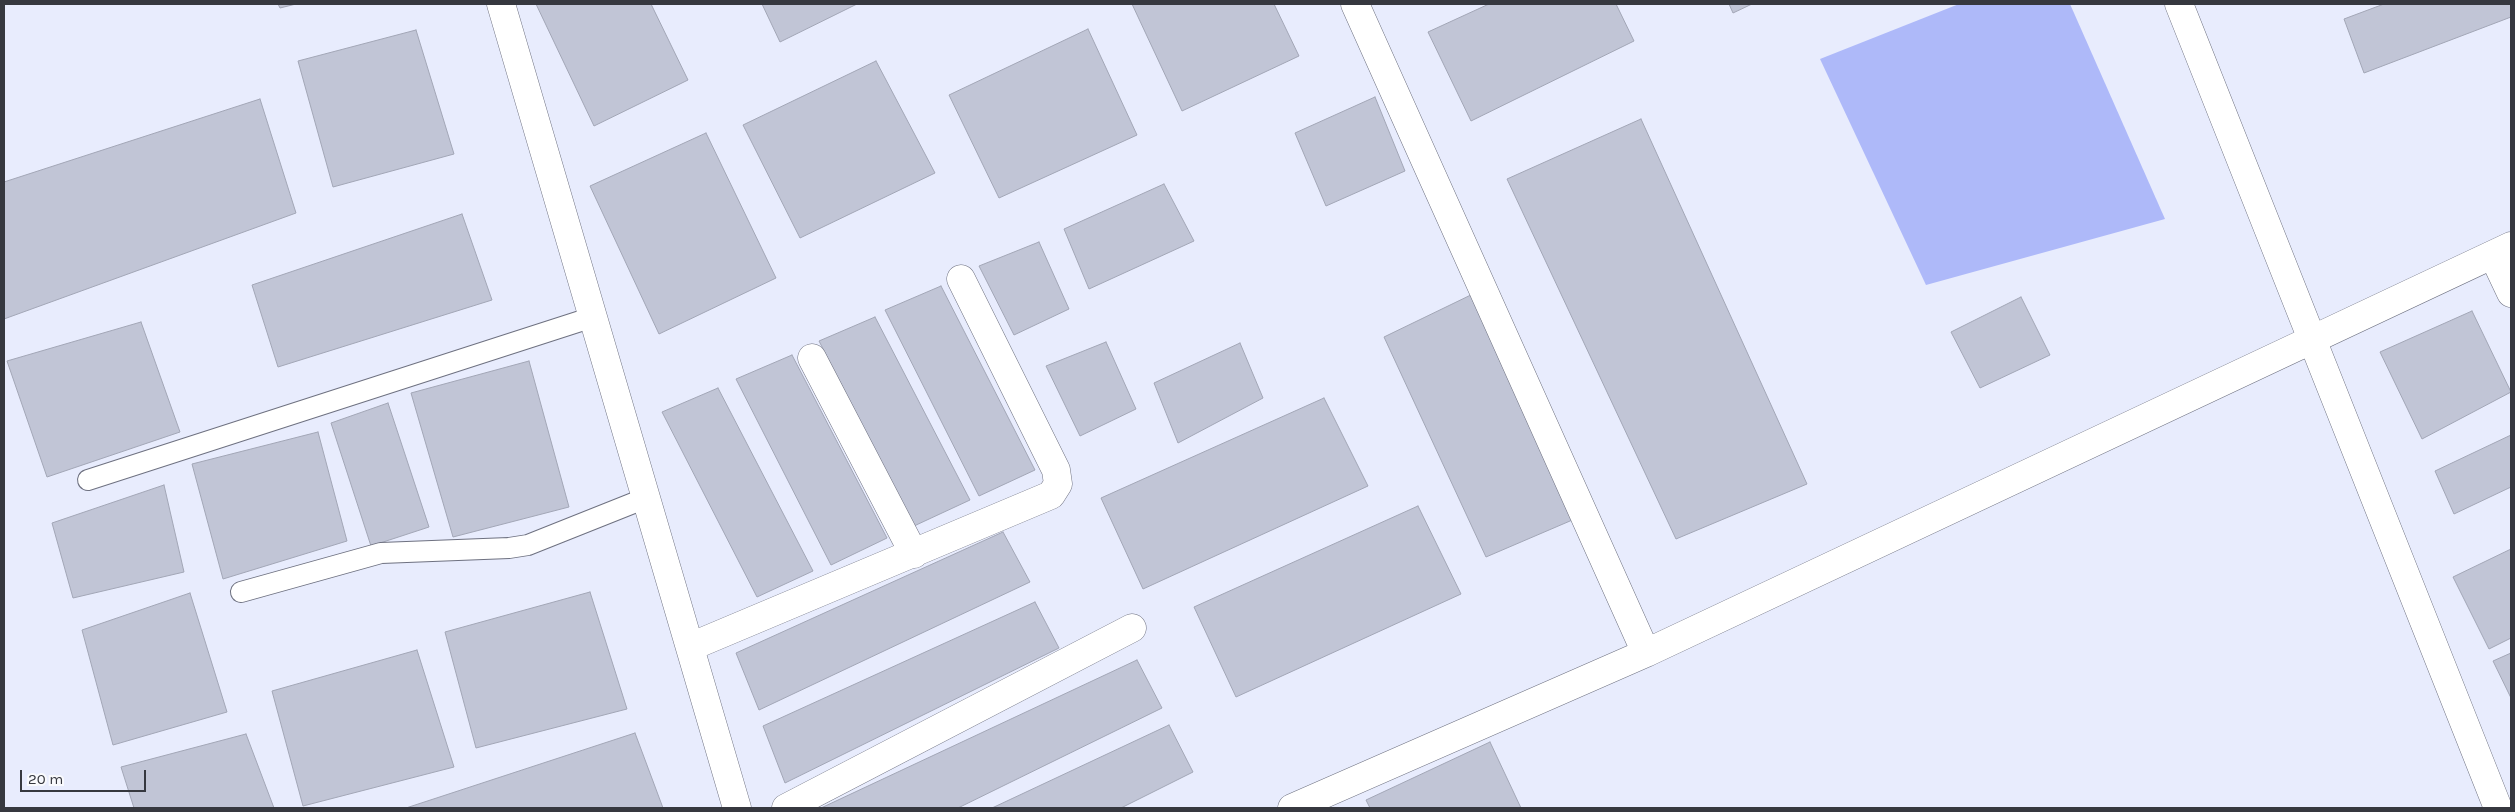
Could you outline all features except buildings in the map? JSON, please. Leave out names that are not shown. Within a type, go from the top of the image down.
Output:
[{"type":"street","points":[[501,4],[737,808]]},
{"type":"street","points":[[1355,4],[1646,653]]},
{"type":"street","points":[[2179,4],[2498,808]]},
{"type":"street","points":[[1292,808],[1646,653],[2502,250],[2511,293]]},
{"type":"street","points":[[690,647],[1036,503],[1051,495],[1058,484],[1056,470],[962,279]]},
{"type":"street","points":[[812,358],[914,554]]},
{"type":"street","points":[[786,808],[1132,628]]},
{"type":"lane","points":[[88,480],[593,317]]},
{"type":"lane","points":[[241,592],[381,553],[509,548],[528,544],[646,498]]},
{"type":"shaded area","points":[[1959,4],[2070,4],[2165,219],[1926,285],[1820,59]]}]
